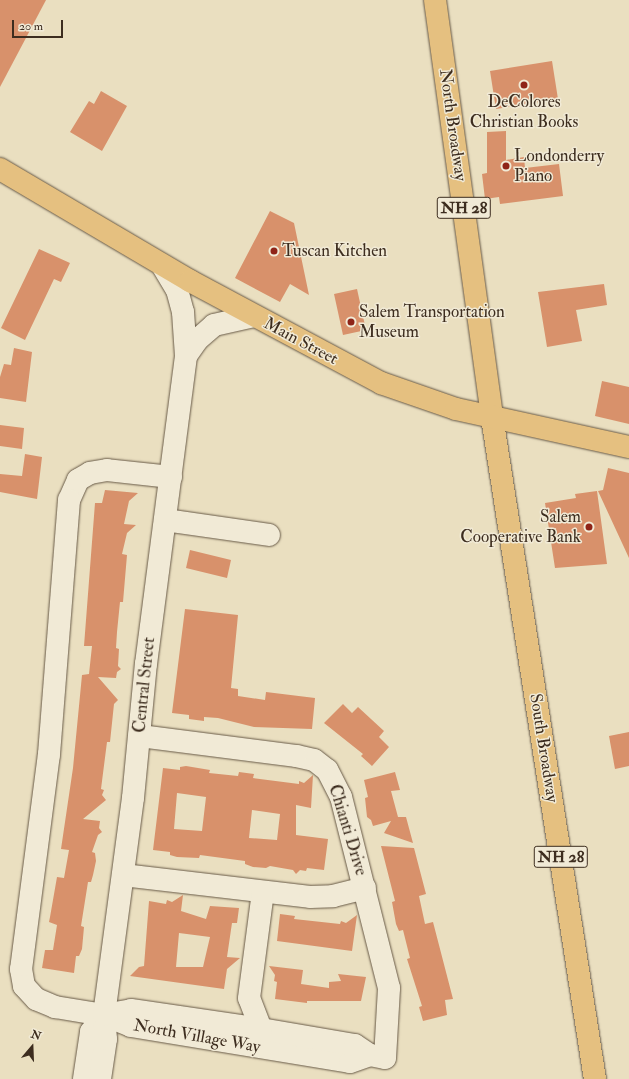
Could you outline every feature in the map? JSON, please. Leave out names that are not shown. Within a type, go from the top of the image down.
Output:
[{"type":"main road","name":"North Broadway","points":[[435,0],[492,417]]},
{"type":"main road","name":"Main Street","points":[[0,169],[254,316],[381,383],[432,402],[492,417],[629,447]]},
{"type":"main road","name":"South Broadway","points":[[492,417],[595,1079]]},
{"type":"street","name":"Central Street","points":[[100,1079],[106,1039],[104,1015],[123,875],[186,356],[183,312],[177,290],[162,264]]},
{"type":"street","name":"Central Street","points":[[186,356],[196,340],[214,325],[254,316]]},
{"type":"street","points":[[104,1015],[55,1007],[36,999],[24,986],[21,969],[49,754],[69,500],[78,480],[90,473],[107,470],[171,477]]},
{"type":"street","points":[[165,520],[270,535]]},
{"type":"street","name":"Chianti Drive","points":[[139,736],[314,760],[327,770],[341,797],[389,988],[377,1056]]},
{"type":"street","points":[[123,875],[310,897],[333,896],[365,888]]},
{"type":"street","points":[[260,1029],[249,998],[263,892]]},
{"type":"street","points":[[230,1024],[249,998]]},
{"type":"street","name":"North Village Way","points":[[104,1015],[131,1010],[230,1024],[354,1045],[377,1056]]},
{"type":"street","name":"Central Street","points":[[84,1079],[92,1032],[104,1015]]},
{"type":"street","name":"North Village Way","points":[[104,1015],[131,1026],[350,1062],[377,1056]]},
{"type":"building","points":[[0,0],[46,0],[0,87]]},
{"type":"building","name":"DeColores Christian Books","points":[[552,61],[558,99],[496,109],[490,71]]},
{"type":"building","points":[[101,91],[127,106],[102,151],[70,132],[89,101],[94,104]]},
{"type":"building","name":"Londonderry Piano","points":[[506,131],[506,160],[524,157],[525,168],[559,164],[563,196],[500,204],[499,197],[485,199],[482,174],[487,173],[487,132]]},
{"type":"building","name":"Tuscan Kitchen","points":[[270,211],[294,223],[309,295],[290,284],[280,302],[235,278]]},
{"type":"building","points":[[39,249],[70,263],[61,282],[54,279],[25,340],[1,328]]},
{"type":"building","points":[[604,284],[607,305],[576,310],[582,341],[547,347],[538,292]]},
{"type":"building","points":[[357,289],[366,330],[343,335],[334,294]]},
{"type":"building","points":[[14,348],[32,352],[26,402],[0,398],[0,377],[4,364],[11,365]]},
{"type":"building","points":[[602,381],[629,387],[629,424],[595,416]]},
{"type":"building","points":[[0,425],[24,428],[22,449],[0,446]]},
{"type":"building","points":[[25,454],[42,457],[37,499],[0,492],[0,474],[22,476]]},
{"type":"building","points":[[608,468],[629,473],[629,558],[598,491],[603,490]]},
{"type":"building","points":[[105,490],[138,493],[129,501],[124,524],[136,525],[127,533],[122,554],[127,555],[123,602],[120,602],[116,648],[119,649],[118,666],[121,669],[117,672],[116,678],[98,677],[118,700],[114,704],[110,742],[107,742],[101,789],[104,790],[102,795],[106,800],[83,819],[100,821],[99,828],[102,832],[98,835],[92,852],[95,853],[96,861],[91,882],[88,882],[81,926],[84,927],[82,949],[79,956],[76,956],[74,973],[42,968],[45,950],[53,950],[57,925],[49,922],[57,877],[64,878],[69,850],[61,849],[73,768],[82,675],[89,674],[92,646],[84,646],[95,503],[102,503]]},
{"type":"building","name":"Salem Cooperative Bank","points":[[597,491],[607,564],[555,568],[545,503],[576,498],[575,494]]},
{"type":"building","points":[[190,550],[231,560],[227,578],[186,568]]},
{"type":"building","points":[[185,609],[238,615],[231,688],[238,689],[238,696],[265,700],[266,692],[315,698],[312,729],[254,727],[218,718],[204,717],[204,721],[189,719],[189,715],[172,713]]},
{"type":"building","points":[[343,704],[352,713],[358,707],[384,731],[379,737],[389,747],[372,766],[361,756],[363,754],[324,723]]},
{"type":"building","points":[[629,732],[629,766],[615,769],[609,736]]},
{"type":"building","points":[[186,766],[210,770],[209,773],[238,776],[239,772],[254,774],[253,778],[299,784],[299,781],[304,783],[313,775],[311,808],[296,805],[296,835],[328,839],[324,870],[307,868],[306,871],[300,870],[296,874],[293,870],[270,866],[266,868],[253,867],[245,864],[245,861],[200,855],[199,858],[177,857],[170,855],[170,852],[153,850],[163,768],[180,770],[180,767]],"holes":[[[177,793],[206,797],[202,831],[174,829]],[[252,810],[280,814],[277,840],[249,838]]]},
{"type":"building","points":[[395,772],[400,790],[391,791],[398,817],[406,817],[413,843],[384,833],[391,821],[373,826],[371,820],[367,817],[365,798],[368,797],[364,780]]},
{"type":"building","points":[[381,846],[414,848],[426,894],[419,896],[425,924],[433,922],[453,999],[445,1000],[447,1015],[423,1021],[419,1007],[422,1006],[407,959],[410,958],[403,930],[399,931],[396,924],[392,902],[395,901]]},
{"type":"building","points":[[183,895],[181,911],[206,919],[210,906],[239,908],[237,923],[232,923],[227,957],[240,958],[227,969],[224,989],[130,976],[139,967],[144,966],[149,901],[166,904],[167,900],[172,902]],"holes":[[[179,933],[210,937],[203,967],[176,967]]]},
{"type":"building","points":[[280,914],[295,916],[294,919],[340,924],[341,921],[346,923],[357,915],[352,951],[277,941]]},
{"type":"building","points":[[269,966],[303,970],[301,984],[329,988],[329,982],[341,981],[338,974],[366,977],[361,1001],[307,1001],[307,1003],[275,999],[277,982],[274,981],[275,975]]},
{"type":"place","name":"DeColores Christian Books","points":[[524,85]]},
{"type":"place","name":"Londonderry Piano","points":[[506,166]]},
{"type":"place","name":"Tuscan Kitchen","points":[[274,251]]},
{"type":"place","name":"Salem Transportation Museum","points":[[351,322]]},
{"type":"place","name":"Salem Cooperative Bank","points":[[589,527]]}]
